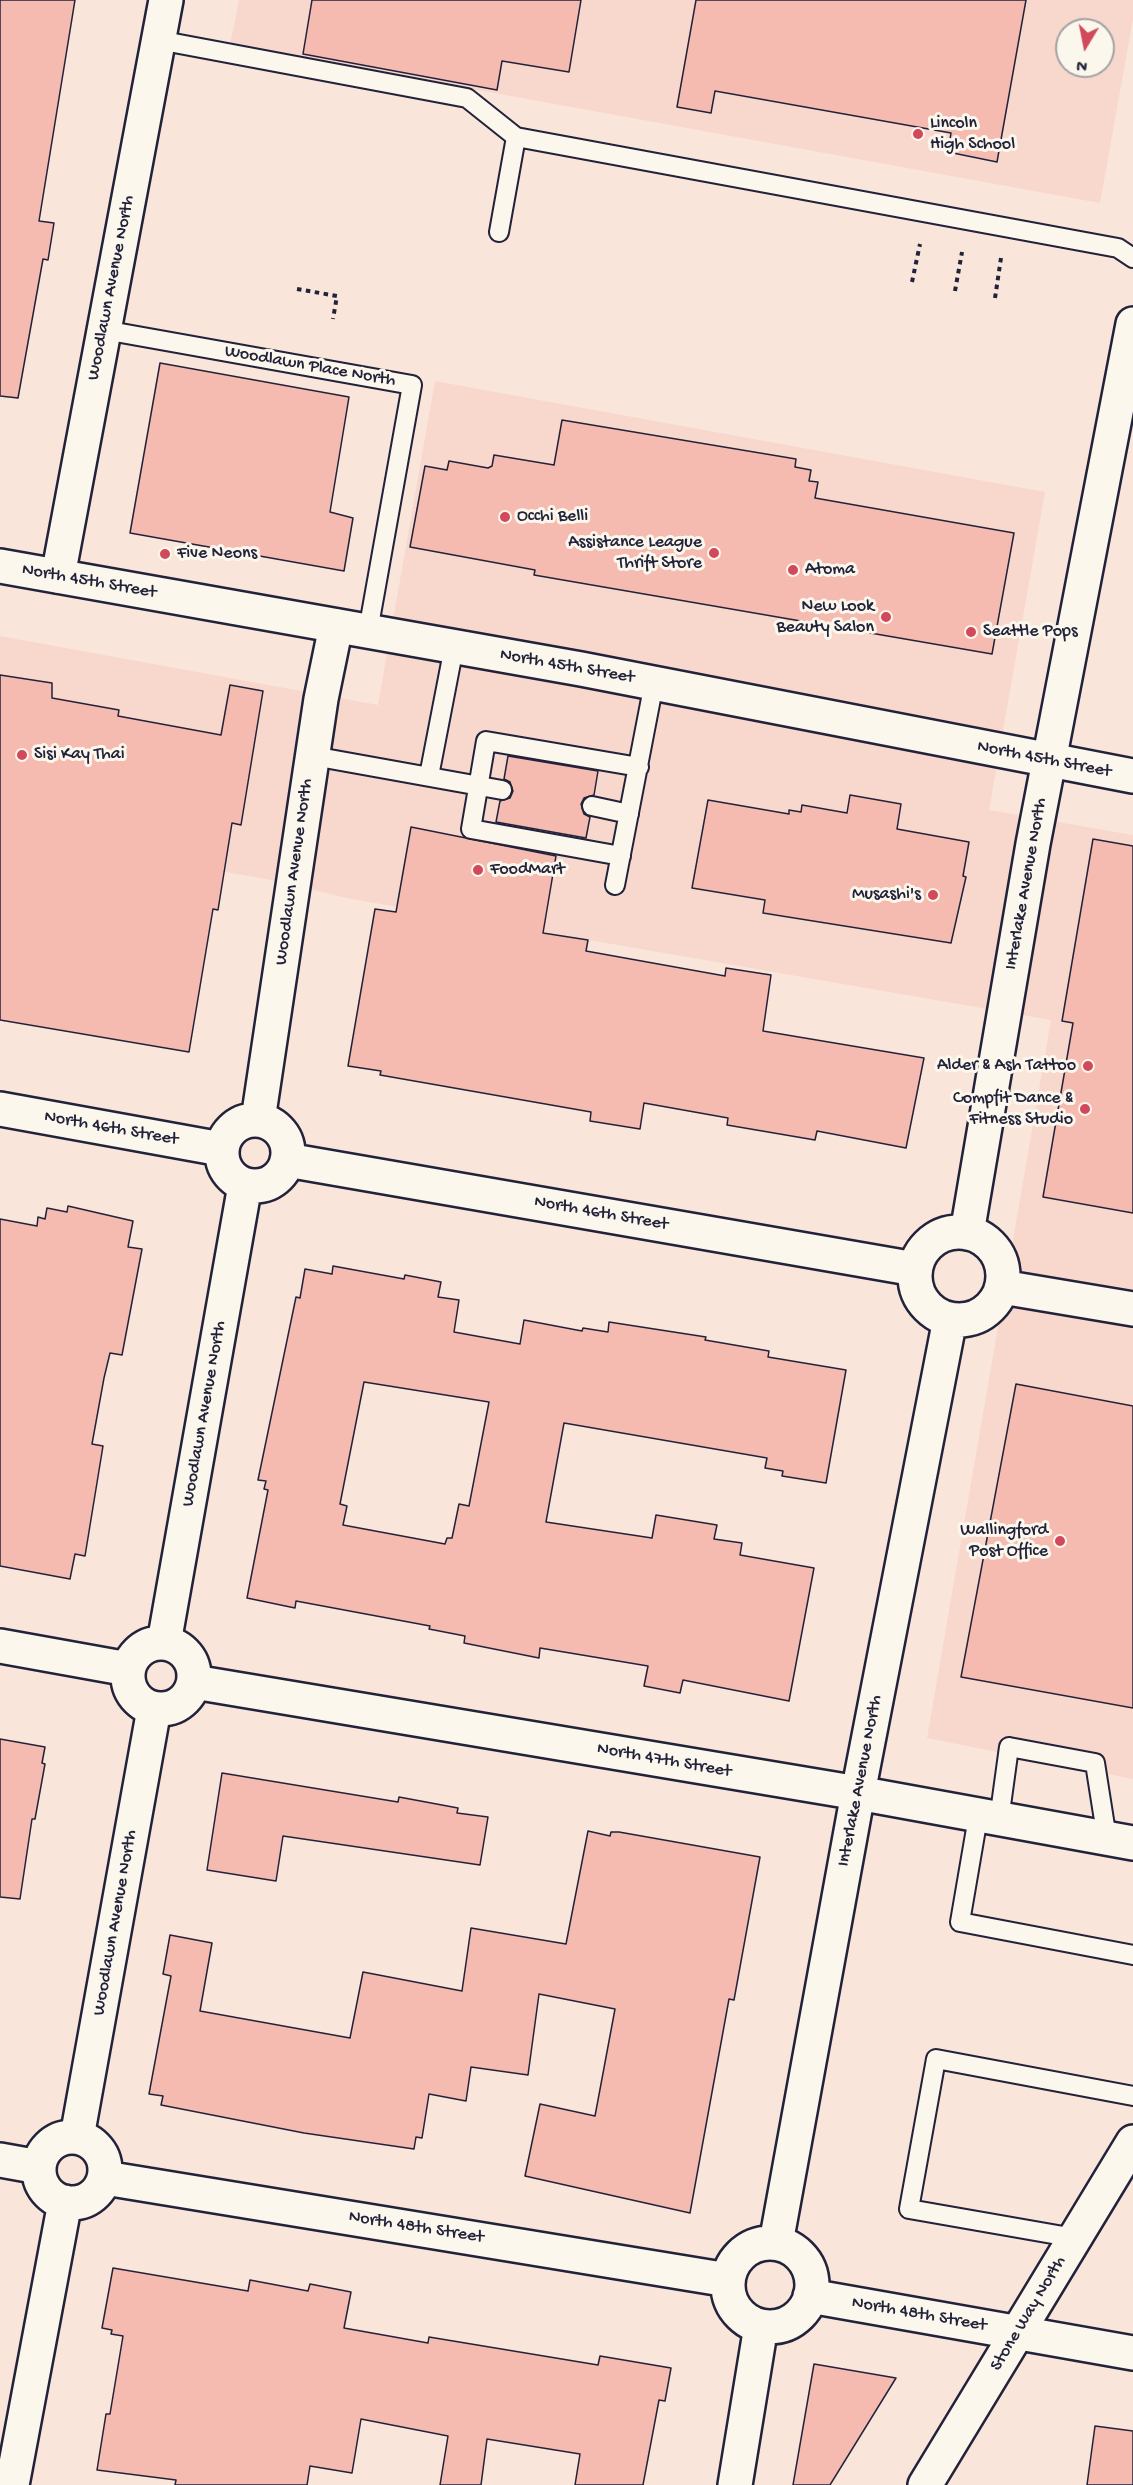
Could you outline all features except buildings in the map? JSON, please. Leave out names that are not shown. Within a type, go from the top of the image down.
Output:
[{"type":"street","name":"Woodlawn Avenue North","points":[[58,576],[166,0]]},
{"type":"street","name":"Interlake Avenue North","points":[[967,1233],[1049,762],[1133,324]]},
{"type":"street","name":"North 45th Street","points":[[0,566],[654,683],[1049,762],[1133,776]]},
{"type":"street","name":"Woodlawn Avenue North","points":[[258,1120],[313,756],[336,626]]},
{"type":"street","name":"North 46th Street","points":[[0,1109],[221,1149]]},
{"type":"street","points":[[244,1120],[258,1120],[275,1126],[282,1134],[287,1143],[287,1160],[281,1174],[273,1181],[263,1186],[245,1185],[231,1176],[224,1167],[221,1149],[227,1134],[235,1125],[244,1120]]},
{"type":"street","name":"North 46th Street","points":[[287,1160],[915,1269]]},
{"type":"street","name":"Woodlawn Avenue North","points":[[164,1643],[245,1185]]},
{"type":"street","points":[[948,1232],[967,1233],[978,1235],[991,1244],[999,1257],[1003,1271],[1002,1287],[996,1301],[985,1312],[972,1318],[950,1319],[932,1311],[922,1301],[916,1288],[915,1269],[924,1248],[934,1238],[948,1232]]},
{"type":"street","points":[[1002,1287],[1133,1309]]},
{"type":"street","name":"Interlake Avenue North","points":[[776,2243],[858,1793],[950,1319]]},
{"type":"street","points":[[164,1643],[171,1644],[188,1656],[193,1666],[194,1682],[188,1696],[181,1703],[170,1709],[154,1709],[138,1701],[130,1692],[128,1669],[140,1649],[164,1643]]},
{"type":"street","points":[[0,1646],[128,1669]]},
{"type":"street","name":"North 47th Street","points":[[194,1682],[858,1793],[1120,1841]]},
{"type":"street","name":"Woodlawn Avenue North","points":[[77,2137],[154,1709]]},
{"type":"street","points":[[77,2137],[93,2144],[100,2151],[104,2161],[105,2178],[99,2191],[92,2198],[81,2203],[65,2202],[49,2194],[42,2185],[39,2167],[45,2151],[53,2143],[62,2138],[77,2137]]},
{"type":"street","name":"Stone Way North","points":[[925,2485],[1133,2142]]},
{"type":"street","points":[[0,2160],[39,2167]]},
{"type":"street","name":"North 48th Street","points":[[105,2178],[728,2280]]},
{"type":"street","points":[[12,2485],[65,2202]]},
{"type":"street","points":[[776,2243],[795,2251],[804,2260],[810,2273],[810,2296],[803,2312],[793,2321],[780,2326],[761,2326],[740,2315],[731,2303],[728,2280],[735,2261],[744,2251],[776,2243]]},
{"type":"street","name":"North 48th Street","points":[[810,2296],[1018,2331],[1133,2354]]},
{"type":"street","points":[[735,2485],[761,2326]]},
{"type":"lane","points":[[158,40],[467,98],[516,137],[1118,248],[1133,258]]},
{"type":"lane","points":[[500,232],[516,137]]},
{"type":"lane","name":"Woodlawn Place North","points":[[104,330],[412,385],[368,631]]},
{"type":"lane","points":[[429,776],[454,646]]},
{"type":"lane","points":[[615,885],[654,683]]},
{"type":"lane","points":[[621,856],[471,829],[486,741],[639,767]]},
{"type":"lane","points":[[313,756],[502,790]]},
{"type":"lane","points":[[592,806],[629,814]]},
{"type":"lane","points":[[1120,1841],[1095,1763],[1010,1747],[960,1922],[1133,1954]]},
{"type":"lane","points":[[1075,2238],[909,2209],[936,2059],[1133,2096]]},
{"type":"path","points":[[912,282],[919,244],[930,246]]},
{"type":"path","points":[[951,250],[972,253]]},
{"type":"path","points":[[955,291],[962,252]]},
{"type":"path","points":[[992,257],[1002,259],[995,298]]},
{"type":"path","points":[[297,289],[337,296],[333,319]]},
{"type":"shaded area","name":"Lincoln High School","points":[[239,0],[1133,0],[1133,19],[1100,203],[230,45]]},
{"type":"shaded area","points":[[435,381],[1045,492],[989,810],[1133,835],[1133,1779],[927,1738],[1051,1020],[346,898],[283,882],[0,833],[0,636],[378,705]]},
{"type":"place","name":"Lincoln High School","points":[[918,134]]},
{"type":"place","name":"Occhi Belli","points":[[505,517]]},
{"type":"place","name":"Assistance League Thrift Store","points":[[714,553]]},
{"type":"place","name":"Five Neons","points":[[165,554]]},
{"type":"place","name":"Atoma","points":[[793,570]]},
{"type":"place","name":"New Look Beauty Salon","points":[[886,617]]},
{"type":"place","name":"Seattle Pops","points":[[971,632]]},
{"type":"place","name":"Sisi Kay Thai","points":[[22,755]]},
{"type":"place","name":"FoodMart","points":[[478,870]]},
{"type":"place","name":"Musashi's","points":[[933,895]]},
{"type":"place","name":"Alder & Ash Tattoo","points":[[1088,1066]]},
{"type":"place","name":"Compfit Dance & Fitness Studio","points":[[1085,1109]]},
{"type":"place","name":"Wallingford Post Office","points":[[1060,1541]]}]
